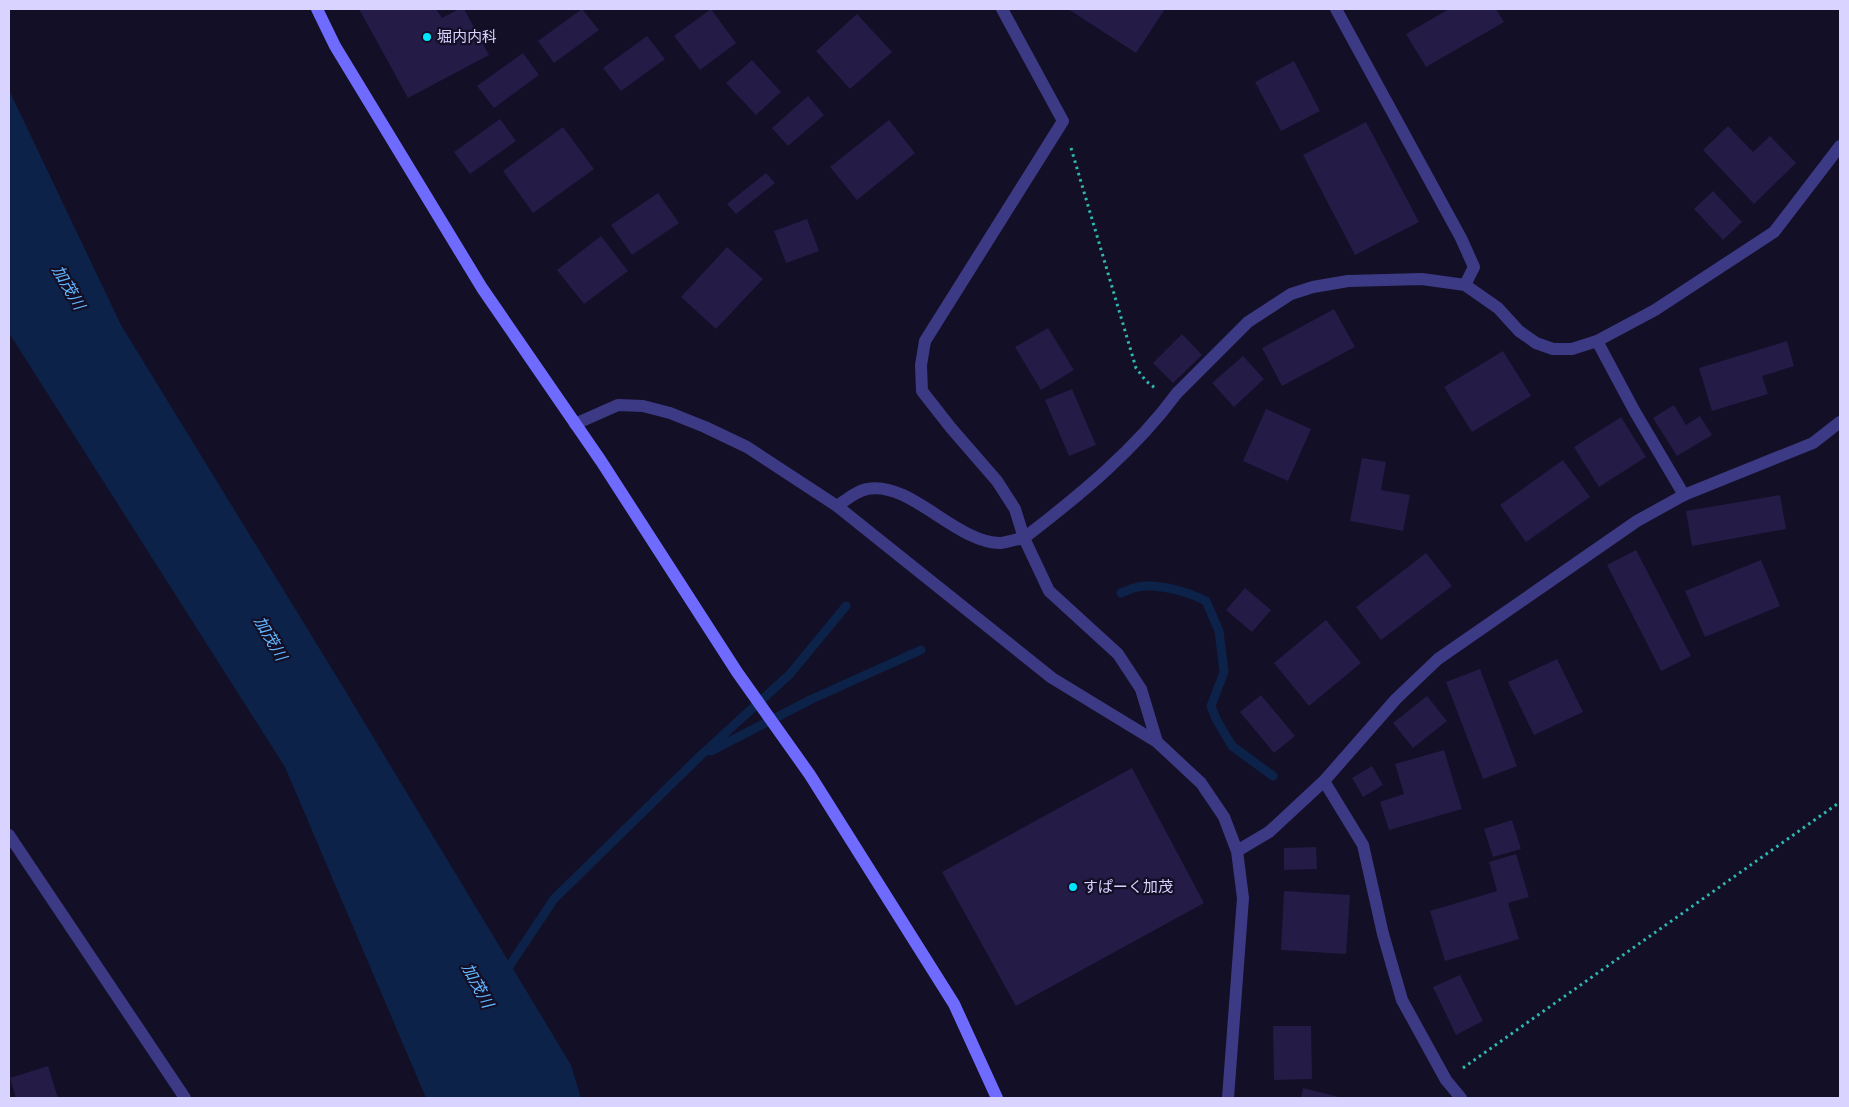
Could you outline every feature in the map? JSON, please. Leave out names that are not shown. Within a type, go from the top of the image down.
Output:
[{"type":"street","points":[[316,9],[334,46],[482,288],[575,424],[602,460],[737,672],[810,775],[954,1004],[997,1098]]},
{"type":"street","points":[[1002,9],[1063,121],[926,340],[921,365],[922,390],[950,428],[996,481],[1015,509],[1024,538],[1049,591],[1118,654],[1142,689],[1157,742]]},
{"type":"street","points":[[1336,9],[1461,238],[1474,267],[1465,285]]},
{"type":"street","points":[[837,506],[854,494],[867,489],[885,488],[912,500],[962,531],[983,540],[1001,543],[1024,538],[1076,498],[1110,468],[1159,417],[1174,397],[1248,322],[1291,294],[1313,287],[1348,281],[1422,279],[1465,285],[1498,308],[1519,331],[1536,343],[1553,349],[1572,350],[1597,341],[1656,310],[1774,232],[1840,146]]},
{"type":"street","points":[[1597,341],[1635,412],[1684,495]]},
{"type":"street","points":[[575,424],[618,405],[643,406],[706,426],[747,447],[837,506],[1052,678],[1157,742],[1201,783],[1224,817],[1236,851],[1243,898],[1228,1098]]},
{"type":"street","points":[[1236,851],[1269,832],[1324,781],[1396,699],[1438,659],[1637,521],[1684,495],[1813,442],[1840,422]]},
{"type":"street","points":[[1324,781],[1363,845],[1383,934],[1402,1000],[1446,1080],[1461,1098]]},
{"type":"street","points":[[9,835],[185,1098]]},
{"type":"path","points":[[1063,121],[1136,368],[1146,381],[1174,397]]},
{"type":"path","points":[[1446,1080],[1840,802]]},
{"type":"water","name":"加茂川","points":[[9,90],[121,325],[343,687],[571,1065],[581,1098],[426,1098],[285,767],[9,333]]},
{"type":"building","name":"堀内内科","points":[[359,9],[436,9],[442,18],[459,9],[464,9],[489,55],[408,98]]},
{"type":"building","points":[[582,9],[599,30],[554,63],[538,41]]},
{"type":"building","points":[[711,9],[736,43],[700,70],[674,36]]},
{"type":"building","points":[[1068,9],[1165,9],[1136,53]]},
{"type":"building","points":[[1449,9],[1496,9],[1504,22],[1426,67],[1406,34]]},
{"type":"building","points":[[857,14],[892,52],[850,89],[816,51]]},
{"type":"building","points":[[647,36],[665,59],[621,91],[603,68]]},
{"type":"building","points":[[523,53],[539,75],[494,108],[477,86]]},
{"type":"building","points":[[752,60],[781,92],[756,115],[726,83]]},
{"type":"building","points":[[1294,61],[1320,111],[1281,131],[1255,82]]},
{"type":"building","points":[[808,96],[824,115],[788,146],[772,128]]},
{"type":"building","points":[[500,119],[516,141],[470,174],[454,152]]},
{"type":"building","points":[[889,120],[915,153],[857,200],[830,167]]},
{"type":"building","points":[[1366,122],[1419,222],[1355,255],[1303,155]]},
{"type":"building","points":[[1728,126],[1753,152],[1770,136],[1796,163],[1754,204],[1703,150]]},
{"type":"building","points":[[563,127],[594,169],[533,213],[503,171]]},
{"type":"building","points":[[766,173],[775,183],[736,214],[727,204]]},
{"type":"building","points":[[1713,191],[1742,222],[1723,240],[1694,209]]},
{"type":"building","points":[[658,193],[679,223],[632,255],[611,225]]},
{"type":"building","points":[[807,219],[819,251],[786,263],[774,231]]},
{"type":"building","points":[[601,236],[628,271],[584,304],[557,270]]},
{"type":"building","points":[[727,247],[763,279],[716,329],[681,297]]},
{"type":"building","points":[[1334,309],[1355,347],[1282,386],[1262,348]]},
{"type":"building","points":[[1048,328],[1074,370],[1041,390],[1015,347]]},
{"type":"building","points":[[1182,334],[1202,355],[1173,383],[1153,363]]},
{"type":"building","points":[[1787,341],[1794,366],[1762,376],[1768,394],[1712,411],[1699,368]]},
{"type":"building","points":[[1503,351],[1531,396],[1472,432],[1444,387]]},
{"type":"building","points":[[1243,356],[1264,379],[1234,407],[1212,383]]},
{"type":"building","points":[[1072,389],[1096,445],[1069,456],[1045,400]]},
{"type":"building","points":[[1674,405],[1686,425],[1700,416],[1712,435],[1677,456],[1653,418]]},
{"type":"building","points":[[1266,409],[1311,429],[1288,481],[1243,461]]},
{"type":"building","points":[[1621,417],[1646,457],[1599,487],[1574,447]]},
{"type":"building","points":[[1362,458],[1386,462],[1381,490],[1410,495],[1403,531],[1350,521]]},
{"type":"building","points":[[1563,460],[1590,497],[1526,542],[1500,505]]},
{"type":"building","points":[[1780,495],[1786,529],[1692,546],[1686,511]]},
{"type":"building","points":[[1636,550],[1691,656],[1661,671],[1607,565]]},
{"type":"building","points":[[1426,553],[1452,586],[1381,640],[1356,607]]},
{"type":"building","points":[[1761,560],[1780,606],[1705,637],[1685,591]]},
{"type":"building","points":[[1245,588],[1271,610],[1252,632],[1226,610]]},
{"type":"building","points":[[1326,620],[1361,663],[1309,706],[1274,663]]},
{"type":"building","points":[[1557,659],[1583,712],[1534,735],[1508,682]]},
{"type":"building","points":[[1480,669],[1517,766],[1483,779],[1446,682]]},
{"type":"building","points":[[1261,695],[1295,736],[1274,753],[1240,712]]},
{"type":"building","points":[[1427,696],[1447,721],[1413,748],[1393,723]]},
{"type":"building","points":[[1444,750],[1462,809],[1389,830],[1380,802],[1404,794],[1395,764]]},
{"type":"building","points":[[1372,766],[1383,785],[1363,797],[1352,778]]},
{"type":"building","name":"すぱーく加茂","points":[[1132,768],[1204,903],[1016,1006],[942,872]]},
{"type":"building","points":[[1512,820],[1521,849],[1493,857],[1484,829]]},
{"type":"building","points":[[1316,847],[1317,869],[1284,870],[1284,848]]},
{"type":"building","points":[[1516,854],[1529,897],[1508,903],[1519,939],[1445,961],[1430,911],[1497,891],[1489,862]]},
{"type":"building","points":[[1284,891],[1350,895],[1346,954],[1281,950]]},
{"type":"building","points":[[1460,975],[1483,1021],[1456,1035],[1433,987]]},
{"type":"building","points":[[1273,1026],[1311,1026],[1312,1079],[1274,1080]]},
{"type":"building","points":[[48,1066],[58,1098],[16,1098],[10,1078]]},
{"type":"building","points":[[1303,1088],[1343,1098],[1301,1098]]},
{"type":"waterway","points":[[1121,593],[1132,588],[1152,586],[1184,592],[1206,601],[1219,631],[1224,672],[1211,706],[1216,719],[1232,746],[1273,776]]},
{"type":"waterway","points":[[504,974],[554,899],[699,757],[790,674],[846,606]]},
{"type":"waterway","points":[[711,751],[812,699],[921,650]]},
{"type":"place","name":"堀内内科","points":[[427,37]]},
{"type":"place","name":"すぱーく加茂","points":[[1073,887]]}]
